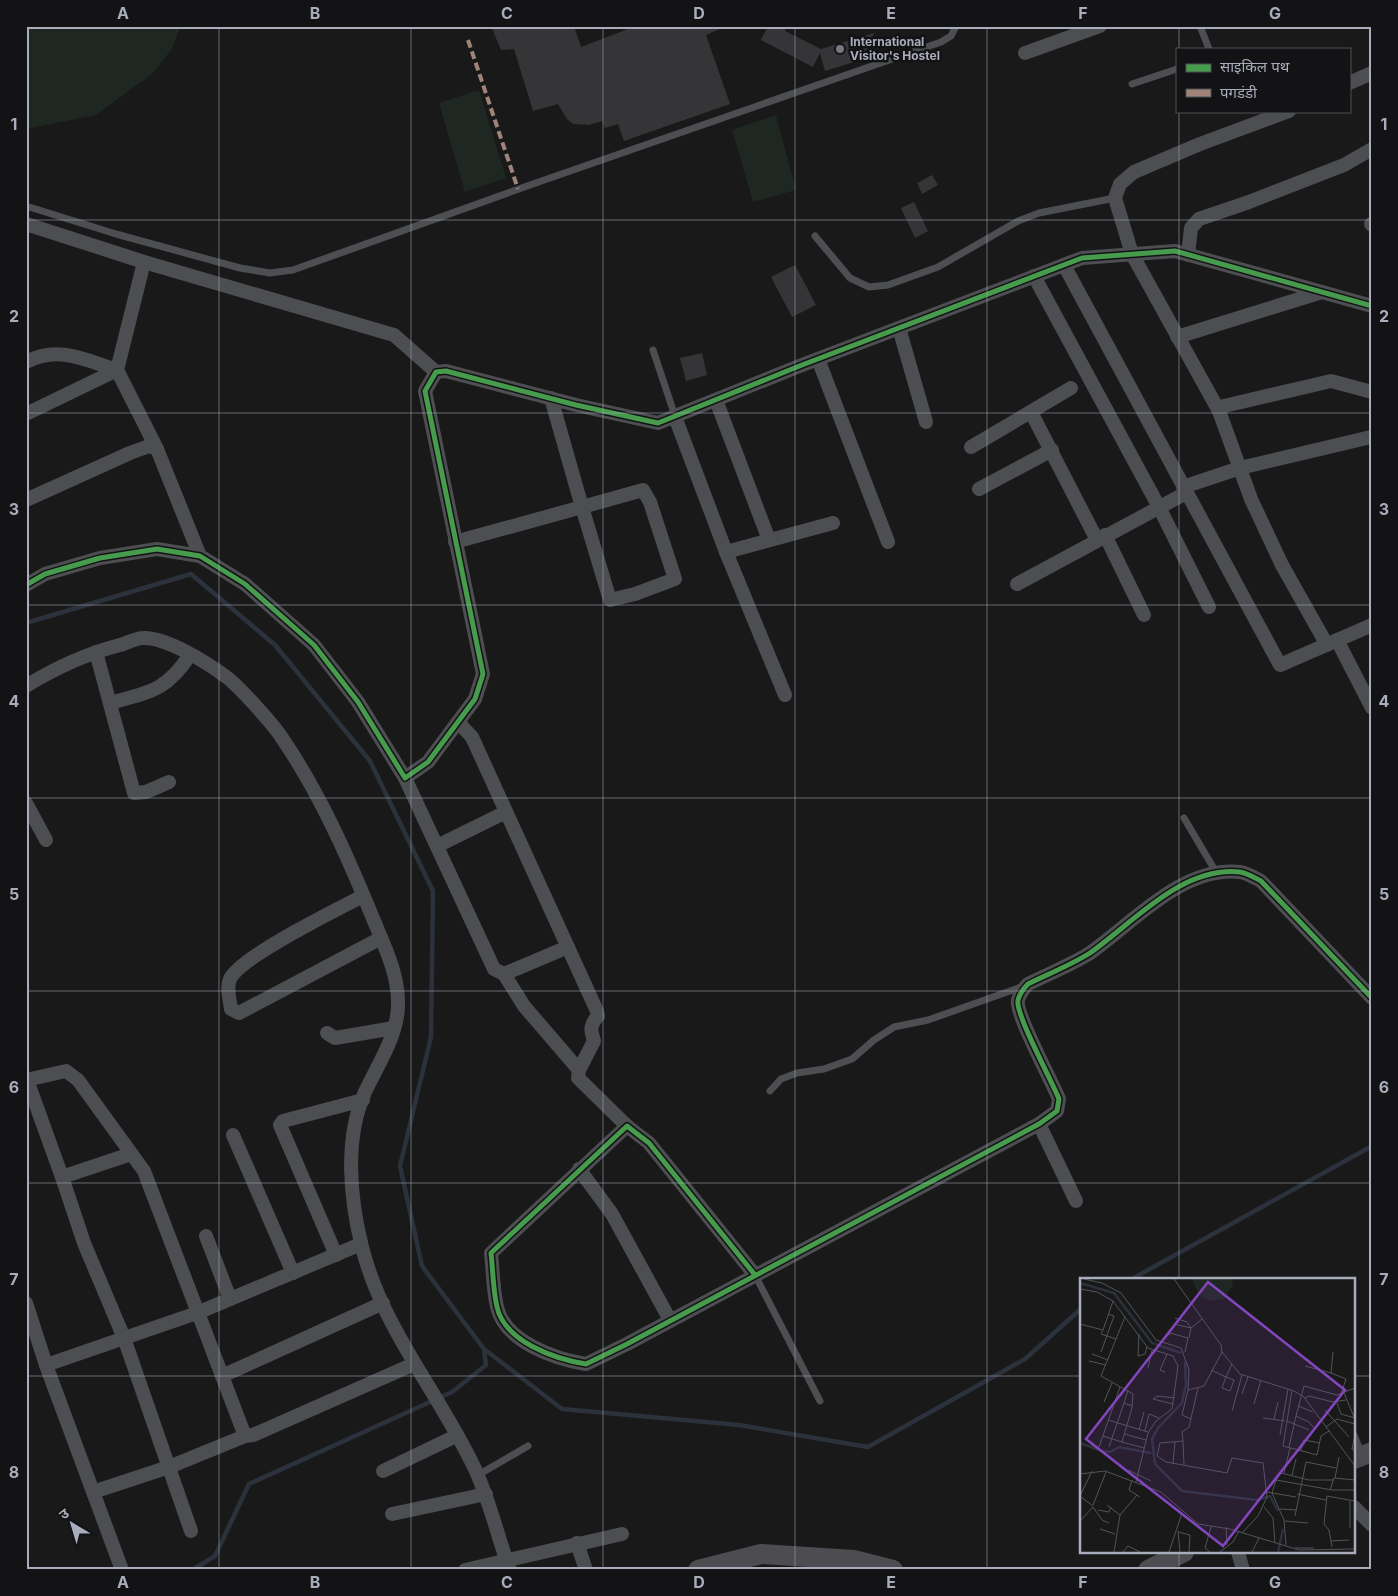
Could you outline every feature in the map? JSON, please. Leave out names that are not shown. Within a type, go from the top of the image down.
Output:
[{"type":"street","points":[[1025,53],[1100,26]]},
{"type":"street","points":[[1350,83],[1372,72]]},
{"type":"street","points":[[1286,112],[1200,144],[1134,172],[1120,184],[1115,198],[1132,254],[1219,411],[1251,500],[1282,565],[1372,708]]},
{"type":"street","points":[[1188,255],[1191,228],[1199,219],[1249,202],[1344,165],[1372,150]]},
{"type":"street","points":[[26,224],[144,262],[394,335],[436,372],[446,372],[658,423],[818,359],[1082,258],[1175,251],[1372,306]]},
{"type":"street","points":[[144,262],[117,370],[157,449],[200,556]]},
{"type":"street","points":[[1064,265],[1280,665],[1372,625]]},
{"type":"street","points":[[1034,276],[1159,507],[1209,607]]},
{"type":"street","points":[[1177,336],[1322,292]]},
{"type":"street","points":[[899,328],[926,422]]},
{"type":"street","points":[[26,362],[36,357],[60,353],[117,370]]},
{"type":"street","points":[[818,359],[888,542]]},
{"type":"street","points":[[26,414],[117,370]]},
{"type":"street","points":[[405,778],[428,762],[458,722],[475,699],[483,674],[425,390],[436,372]]},
{"type":"street","points":[[1219,411],[1224,406],[1331,381],[1372,392]]},
{"type":"street","points":[[971,446],[1071,388]]},
{"type":"street","points":[[455,542],[582,507],[643,490],[675,579],[634,594],[610,600],[582,507],[551,398]]},
{"type":"street","points":[[716,400],[769,540]]},
{"type":"street","points":[[1030,412],[1144,615]]},
{"type":"street","points":[[675,417],[726,552],[785,696]]},
{"type":"street","points":[[1017,584],[1159,507],[1185,490],[1240,468],[1371,437]]},
{"type":"street","points":[[26,500],[130,453],[149,446],[157,449]]},
{"type":"street","points":[[978,490],[1052,450]]},
{"type":"street","points":[[726,552],[833,523]]},
{"type":"street","points":[[26,585],[45,574],[100,558],[157,549],[200,556],[245,584],[314,646],[358,702],[405,778],[494,969],[504,974],[524,1006],[579,1070]]},
{"type":"street","points":[[26,686],[62,664],[96,652],[144,638],[170,644],[227,677],[281,736],[319,802],[381,938],[396,981],[399,1005],[394,1028],[363,1100],[355,1131],[351,1165],[353,1193],[361,1244],[383,1303],[414,1364],[478,1475],[486,1494],[508,1564]]},
{"type":"street","points":[[96,652],[134,793],[146,792],[168,782]]},
{"type":"street","points":[[110,703],[150,692],[164,685],[179,671],[190,655]]},
{"type":"street","points":[[458,722],[472,736],[598,1016],[592,1023],[590,1030],[594,1041],[579,1070],[578,1078],[627,1126],[649,1143],[755,1274]]},
{"type":"street","points":[[26,802],[46,840]]},
{"type":"street","points":[[437,846],[506,812]]},
{"type":"street","points":[[627,1126],[490,1253],[497,1308],[505,1324],[535,1350],[586,1364],[1039,1124],[1057,1111],[1059,1099],[1022,1020],[1017,1001],[1028,984],[1086,955],[1186,882],[1216,872],[1242,872],[1261,881],[1372,998]]},
{"type":"street","points":[[363,896],[285,938],[240,966],[230,978],[229,983],[232,1009],[239,1013],[381,938]]},
{"type":"street","points":[[504,974],[568,947]]},
{"type":"street","points":[[327,1034],[335,1038],[394,1028]]},
{"type":"street","points":[[191,1532],[124,1338],[84,1243],[27,1080],[66,1071],[78,1080],[144,1171],[245,1436]]},
{"type":"street","points":[[336,1255],[280,1125],[283,1121],[363,1100]]},
{"type":"street","points":[[1039,1124],[1076,1201]]},
{"type":"street","points":[[233,1135],[293,1273]]},
{"type":"street","points":[[62,1176],[131,1154]]},
{"type":"street","points":[[579,1169],[612,1214],[670,1320]]},
{"type":"street","points":[[206,1236],[230,1299]]},
{"type":"street","points":[[46,1365],[197,1313],[361,1244]]},
{"type":"street","points":[[26,1303],[46,1365],[122,1570]]},
{"type":"street","points":[[222,1376],[383,1303]]},
{"type":"street","points":[[93,1492],[169,1467],[245,1436],[253,1435],[414,1364]]},
{"type":"street","points":[[383,1471],[456,1436]]},
{"type":"street","points":[[392,1514],[486,1494]]},
{"type":"street","points":[[1356,1509],[1372,1525]]},
{"type":"street","points":[[465,1570],[508,1564],[577,1543],[622,1534]]},
{"type":"street","points":[[577,1543],[586,1570]]},
{"type":"street","points":[[698,1570],[761,1554],[854,1560],[893,1570]]},
{"type":"street","points":[[1148,1570],[1177,1557],[1190,1554]]},
{"type":"street","points":[[1239,1554],[1243,1570]]},
{"type":"street","points":[[732,1570],[762,1563],[779,1563],[859,1570]]},
{"type":"lane","points":[[26,206],[116,234],[240,268],[270,273],[292,270],[941,42],[951,36],[956,26]]},
{"type":"lane","points":[[1200,26],[1209,48]]},
{"type":"lane","points":[[1132,84],[1176,69]]},
{"type":"lane","points":[[815,236],[850,278],[869,287],[888,285],[938,267],[1018,221],[1039,213],[1115,198]]},
{"type":"lane","points":[[653,350],[675,417]]},
{"type":"lane","points":[[1184,818],[1216,872]]},
{"type":"lane","points":[[770,1091],[781,1079],[797,1073],[824,1069],[852,1059],[874,1040],[894,1027],[928,1020],[1028,984]]},
{"type":"lane","points":[[755,1274],[820,1401]]},
{"type":"lane","points":[[478,1475],[528,1446]]},
{"type":"shaded area","points":[[26,26],[181,26],[171,50],[153,73],[96,115],[27,129]]},
{"type":"shaded area","points":[[479,90],[506,178],[465,192],[439,103]]},
{"type":"shaded area","points":[[776,115],[796,190],[753,202],[732,130]]},
{"type":"building","points":[[491,26],[574,26],[581,47],[636,26],[727,26],[706,35],[730,104],[624,141],[618,124],[605,128],[602,121],[589,125],[573,124],[567,119],[558,104],[533,111],[514,49],[501,50]]},
{"type":"building","name":"International Visitor's Hostel","points":[[768,26],[787,26],[785,31],[821,49],[874,33],[866,51],[852,45],[857,61],[825,71],[820,53],[813,67],[761,40]]},
{"type":"building","points":[[932,175],[938,185],[922,194],[917,183]]},
{"type":"building","points":[[914,202],[928,231],[915,238],[901,208]]},
{"type":"building","points":[[795,265],[816,305],[792,317],[771,277]]},
{"type":"building","points":[[702,353],[707,375],[686,381],[680,358]]},
{"type":"waterway","points":[[26,623],[191,574],[275,645],[370,761],[433,891],[431,1037],[400,1166],[422,1266],[484,1349],[562,1409],[739,1425],[868,1447],[1025,1359],[1080,1310]]},
{"type":"waterway","points":[[1134,1278],[1372,1146]]},
{"type":"waterway","points":[[192,1570],[215,1556],[249,1484],[452,1392],[486,1365],[484,1349]]},
{"type":"marked path","points":[[468,40],[518,189]]},
{"type":"cycle path","points":[[26,585],[45,574],[100,558],[157,549],[200,556],[245,584],[314,645],[358,702],[405,778],[428,762],[475,699],[483,674],[425,391],[436,372],[446,371],[576,405],[658,423],[802,365],[1082,258],[1175,251],[1372,306]]},
{"type":"cycle path","points":[[755,1275],[649,1143],[627,1126],[491,1253],[497,1307],[502,1319],[510,1330],[521,1339],[546,1353],[586,1364],[627,1344],[1039,1124],[1057,1111],[1059,1099],[1022,1019],[1018,1000],[1021,993],[1028,984],[1090,953],[1160,899],[1198,878],[1219,872],[1240,872],[1261,881],[1372,998]]},
{"type":"place","name":"International Visitor's Hostel","points":[[840,49]]}]
